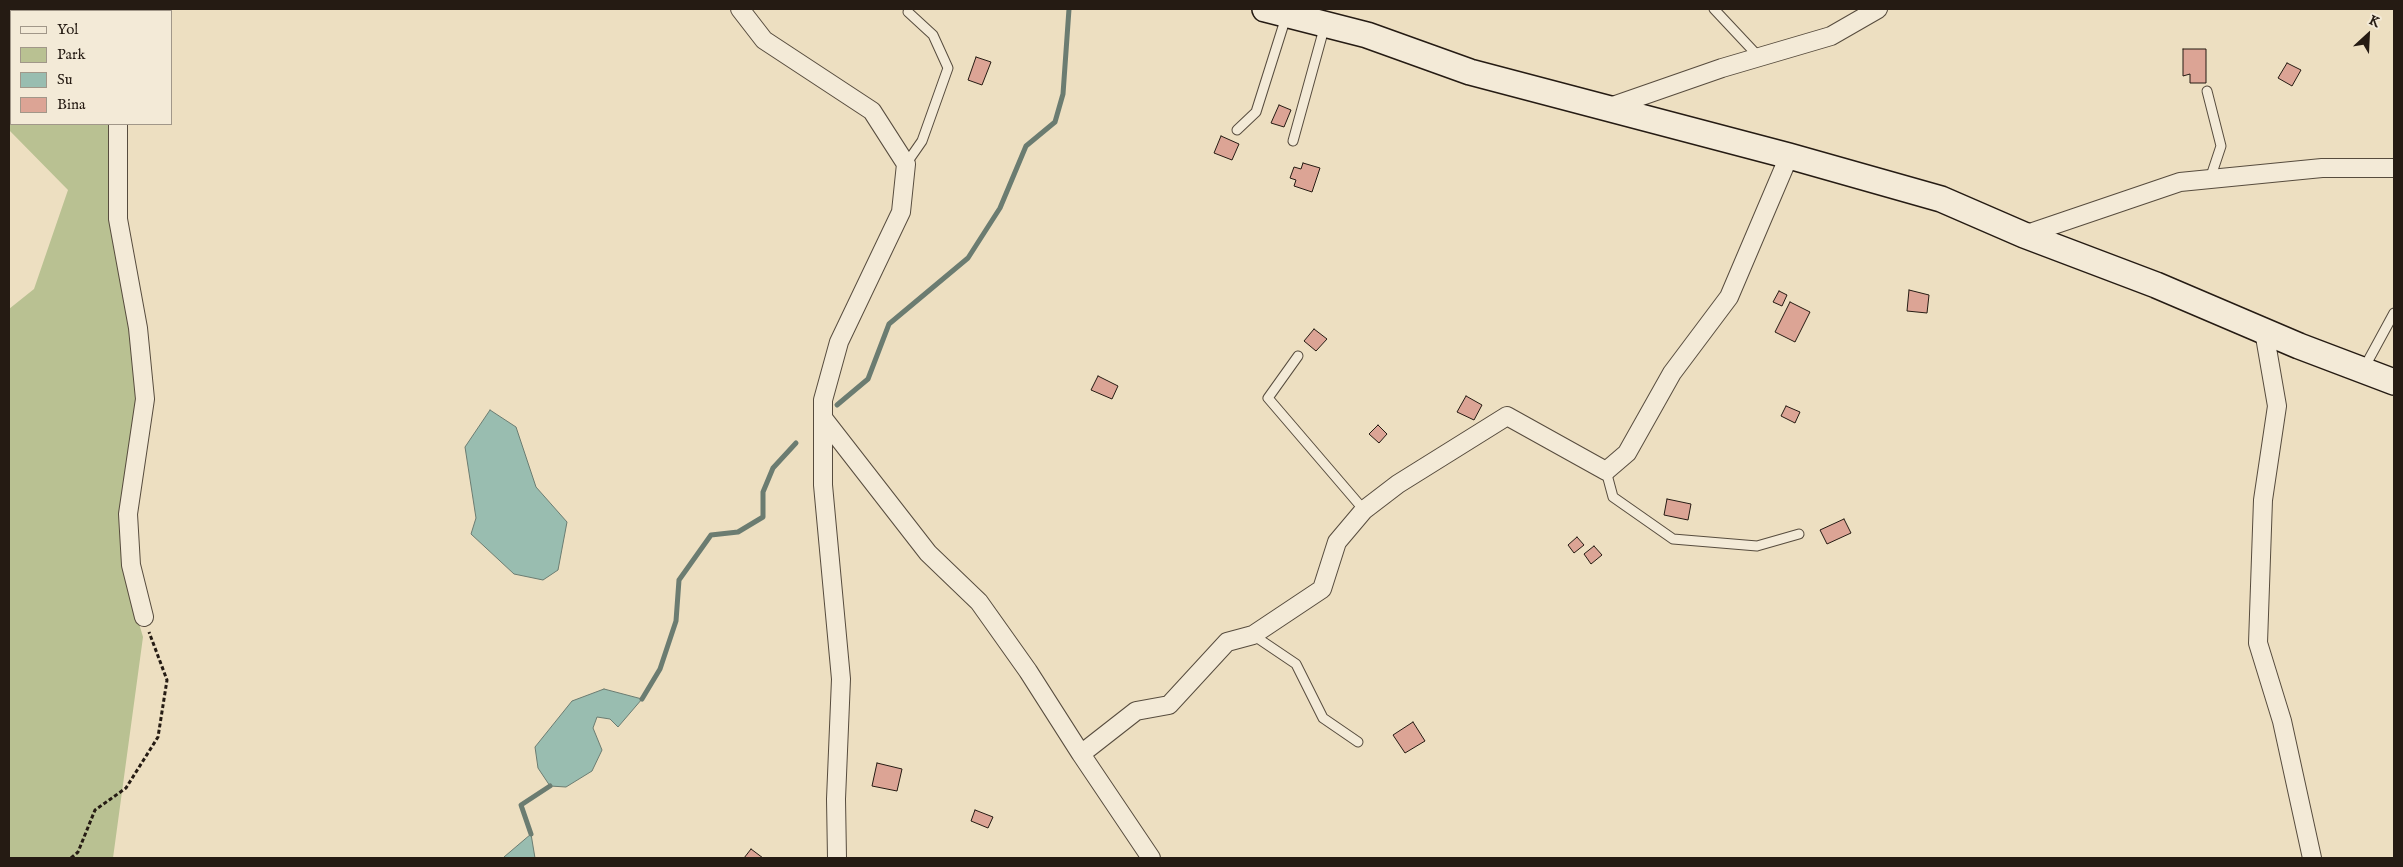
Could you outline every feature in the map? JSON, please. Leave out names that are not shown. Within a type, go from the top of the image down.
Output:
[{"type":"street","points":[[740,9],[764,40],[872,111],[906,164],[901,212],[839,342],[824,400],[823,486],[841,679],[836,799],[838,858]]},
{"type":"street","points":[[1607,108],[1760,57],[1831,36],[1878,9]]},
{"type":"street","points":[[1287,12],[1367,35],[1470,72],[1790,156],[1940,200],[2394,382]]},
{"type":"street","points":[[118,125],[118,219],[138,328],[145,399],[128,514],[131,565],[144,617]]},
{"type":"street","points":[[1081,754],[1136,711],[1168,705],[1227,642],[1253,635],[1322,589],[1337,542],[1364,510],[1398,484],[1507,416],[1606,472],[1628,453],[1672,373],[1729,297],[1790,156]]},
{"type":"street","points":[[2024,235],[2180,182],[2322,168],[2394,168]]},
{"type":"street","points":[[2264,331],[2277,406],[2263,500],[2258,643],[2282,721],[2312,858]]},
{"type":"street","points":[[824,418],[928,553],[979,602],[1028,671],[1151,858]]},
{"type":"lane","points":[[1714,9],[1760,57]]},
{"type":"lane","points":[[906,164],[922,141],[948,68],[933,35],[908,12]]},
{"type":"lane","points":[[1237,130],[1256,112],[1287,12]]},
{"type":"lane","points":[[1293,141],[1325,24]]},
{"type":"lane","points":[[2207,91],[2221,146],[2210,179]]},
{"type":"lane","points":[[2363,370],[2394,313]]},
{"type":"lane","points":[[1298,356],[1268,398],[1364,510]]},
{"type":"lane","points":[[1606,472],[1613,498],[1673,538],[1757,546],[1799,534]]},
{"type":"lane","points":[[1253,635],[1296,664],[1323,718],[1358,742]]},
{"type":"path","points":[[71,858],[78,852],[95,810],[126,788],[158,737],[167,680],[144,617]]},
{"type":"green space","points":[[42,9],[119,9],[119,10]]},
{"type":"green space","points":[[9,91],[10,125],[111,125],[138,395],[122,516],[122,565],[143,637],[113,858],[9,858],[9,309],[34,289],[68,190],[9,130]]},
{"type":"water","points":[[490,410],[516,427],[536,487],[567,522],[558,570],[543,580],[514,574],[471,534],[476,518],[465,447]]},
{"type":"water","points":[[604,689],[642,699],[618,727],[610,719],[597,717],[593,728],[602,750],[592,771],[566,787],[550,786],[538,768],[535,747],[572,701]]},
{"type":"water","points":[[531,834],[535,858],[504,858],[504,857]]},
{"type":"building","points":[[2183,49],[2206,49],[2206,83],[2190,83],[2190,74],[2183,76]]},
{"type":"building","points":[[976,57],[991,62],[982,85],[968,80]]},
{"type":"building","points":[[2287,63],[2301,70],[2292,86],[2278,78]]},
{"type":"building","points":[[1279,105],[1291,110],[1284,127],[1271,123]]},
{"type":"building","points":[[1221,136],[1239,144],[1232,160],[1214,153]]},
{"type":"building","points":[[1303,163],[1320,168],[1312,192],[1294,186],[1296,180],[1290,178],[1294,167],[1301,169]]},
{"type":"building","points":[[1909,290],[1929,295],[1927,313],[1907,311]]},
{"type":"building","points":[[1779,291],[1787,295],[1782,306],[1773,302]]},
{"type":"building","points":[[1790,302],[1810,312],[1795,342],[1775,332]]},
{"type":"building","points":[[1314,329],[1327,339],[1316,351],[1304,341]]},
{"type":"building","points":[[1098,376],[1118,386],[1112,399],[1091,390]]},
{"type":"building","points":[[1466,396],[1482,405],[1474,420],[1457,412]]},
{"type":"building","points":[[1786,406],[1800,412],[1795,423],[1781,416]]},
{"type":"building","points":[[1378,425],[1387,434],[1379,443],[1369,434]]},
{"type":"building","points":[[1667,499],[1691,504],[1688,520],[1664,515]]},
{"type":"building","points":[[1844,519],[1851,533],[1827,544],[1820,530]]},
{"type":"building","points":[[1577,537],[1584,545],[1574,553],[1568,545]]},
{"type":"building","points":[[1594,546],[1602,555],[1591,564],[1584,554]]},
{"type":"building","points":[[1413,722],[1425,741],[1405,753],[1393,735]]},
{"type":"building","points":[[877,763],[902,769],[897,791],[872,786]]},
{"type":"building","points":[[975,810],[993,817],[988,828],[971,821]]},
{"type":"building","points":[[751,849],[763,858],[744,858]]},
{"type":"waterway","points":[[837,405],[868,379],[889,324],[968,258],[1000,208],[1026,146],[1055,122],[1063,94],[1069,9]]},
{"type":"waterway","points":[[642,699],[660,669],[676,621],[679,580],[711,535],[738,532],[763,517],[763,492],[773,468],[796,443]]},
{"type":"waterway","points":[[531,834],[521,805],[550,786]]}]
